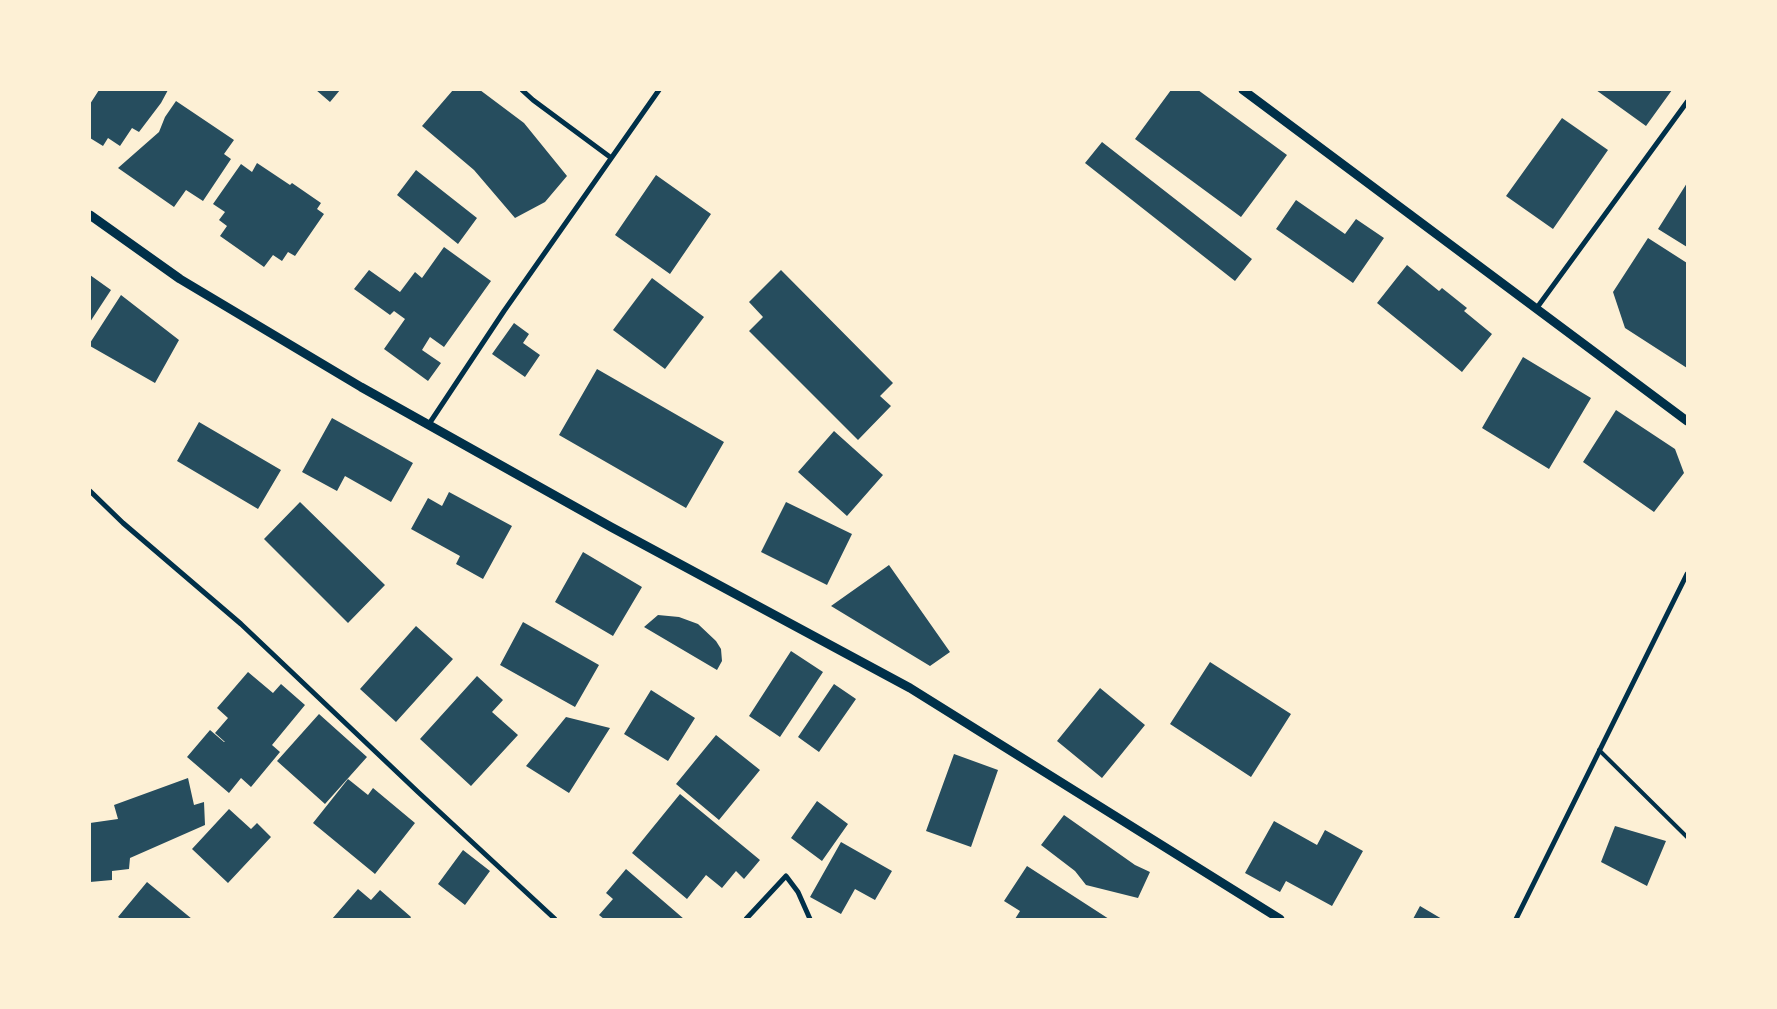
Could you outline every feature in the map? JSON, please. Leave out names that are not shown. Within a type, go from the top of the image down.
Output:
[{"type":"street","points":[[522,90],[610,157]]},
{"type":"street","points":[[429,424],[610,157],[659,90]]},
{"type":"street","points":[[1243,90],[1687,421]]},
{"type":"street","points":[[1536,309],[1687,102]]},
{"type":"street","points":[[90,215],[180,279],[361,387],[612,527],[910,688],[1280,919]]},
{"type":"street","points":[[90,491],[241,624],[555,919]]},
{"type":"street","points":[[1516,919],[1687,574]]},
{"type":"street","points":[[746,919],[786,876],[798,892],[810,919]]},
{"type":"lane","points":[[1599,750],[1687,837]]},
{"type":"building","points":[[99,90],[168,90],[161,103],[139,132],[132,128],[120,146],[108,138],[103,146],[90,138],[90,104]]},
{"type":"building","points":[[316,90],[340,90],[330,102]]},
{"type":"building","points":[[453,90],[480,90],[524,123],[567,176],[545,202],[515,218],[474,170],[422,126]]},
{"type":"building","points":[[1171,90],[1198,90],[1287,155],[1241,217],[1135,139]]},
{"type":"building","points":[[1596,90],[1672,90],[1646,126]]},
{"type":"building","points":[[176,101],[234,140],[224,154],[231,159],[203,201],[186,190],[174,207],[118,168],[159,132],[165,117]]},
{"type":"building","points":[[1562,118],[1608,150],[1553,229],[1506,196]]},
{"type":"building","points":[[1102,142],[1252,259],[1235,281],[1085,163]]},
{"type":"building","points":[[257,163],[290,185],[292,183],[321,203],[317,209],[324,214],[295,256],[288,252],[282,261],[273,255],[264,267],[220,236],[227,226],[219,220],[225,212],[213,204],[241,164],[252,172]]},
{"type":"building","points":[[416,170],[477,218],[458,244],[397,195]]},
{"type":"building","points":[[656,175],[711,214],[670,274],[615,235]]},
{"type":"building","points":[[1687,183],[1687,247],[1658,229]]},
{"type":"building","points":[[1296,200],[1345,234],[1356,219],[1384,238],[1353,283],[1276,229]]},
{"type":"building","points":[[1648,238],[1687,263],[1687,368],[1625,328],[1613,292]]},
{"type":"building","points":[[444,247],[491,281],[444,347],[430,337],[422,350],[441,363],[428,381],[384,349],[405,319],[394,311],[390,315],[354,289],[369,270],[400,292],[415,272],[422,278]]},
{"type":"building","points":[[1407,265],[1439,291],[1442,288],[1467,308],[1464,311],[1492,334],[1462,372],[1377,303]]},
{"type":"building","points":[[781,270],[893,383],[880,396],[891,406],[858,440],[749,331],[763,317],[749,302]]},
{"type":"building","points":[[90,275],[111,290],[90,322]]},
{"type":"building","points":[[652,278],[704,317],[665,369],[613,330]]},
{"type":"building","points":[[121,295],[179,340],[155,383],[90,346],[90,343]]},
{"type":"building","points":[[514,323],[529,334],[523,343],[540,355],[525,377],[492,354]]},
{"type":"building","points":[[1523,357],[1591,398],[1549,469],[1482,428]]},
{"type":"building","points":[[597,369],[724,442],[686,508],[559,435]]},
{"type":"building","points":[[1616,410],[1675,449],[1684,473],[1654,512],[1583,462]]},
{"type":"building","points":[[332,418],[413,463],[391,502],[345,476],[337,491],[302,472]]},
{"type":"building","points":[[199,422],[281,470],[258,509],[177,461]]},
{"type":"building","points":[[834,431],[883,475],[847,516],[798,472]]},
{"type":"building","points":[[449,492],[512,526],[483,579],[456,564],[460,556],[411,529],[428,498],[442,506]]},
{"type":"building","points":[[300,502],[385,585],[348,623],[264,539]]},
{"type":"building","points":[[786,502],[852,534],[827,585],[761,552]]},
{"type":"building","points":[[583,552],[642,587],[613,636],[555,602]]},
{"type":"building","points":[[889,565],[950,652],[930,666],[831,606]]},
{"type":"building","points":[[658,615],[679,617],[698,624],[716,641],[721,649],[722,661],[717,670],[644,627]]},
{"type":"building","points":[[523,622],[599,665],[575,707],[500,665]]},
{"type":"building","points":[[416,626],[453,659],[396,722],[360,689]]},
{"type":"building","points":[[791,651],[823,672],[780,737],[749,716]]},
{"type":"building","points":[[1210,662],[1291,714],[1251,777],[1170,724]]},
{"type":"building","points":[[248,672],[273,693],[281,684],[305,705],[272,745],[280,752],[251,787],[241,778],[229,793],[187,757],[210,730],[225,742],[215,733],[228,718],[217,708]]},
{"type":"building","points":[[477,676],[503,700],[492,712],[518,735],[471,786],[420,739]]},
{"type":"building","points":[[834,684],[856,699],[819,752],[798,737]]},
{"type":"building","points":[[1100,688],[1145,725],[1102,778],[1057,741]]},
{"type":"building","points":[[651,690],[695,718],[668,761],[624,734]]},
{"type":"building","points":[[319,714],[367,757],[325,804],[277,761]]},
{"type":"building","points":[[566,717],[610,728],[569,793],[526,766]]},
{"type":"building","points":[[716,735],[760,770],[719,820],[676,784]]},
{"type":"building","points":[[954,754],[998,770],[971,847],[926,831]]},
{"type":"building","points":[[188,778],[194,805],[204,802],[205,825],[130,858],[129,869],[112,871],[112,880],[90,882],[90,823],[118,819],[114,805]]},
{"type":"building","points":[[348,779],[368,795],[373,788],[415,823],[375,874],[313,823]]},
{"type":"building","points":[[680,794],[760,860],[744,879],[736,871],[722,888],[706,875],[687,899],[632,853]]},
{"type":"building","points":[[817,801],[848,824],[822,861],[791,838]]},
{"type":"building","points":[[229,809],[251,829],[257,823],[271,837],[228,883],[192,849]]},
{"type":"building","points":[[1064,815],[1135,865],[1150,872],[1138,898],[1086,885],[1075,871],[1041,845]]},
{"type":"building","points":[[1274,821],[1317,845],[1325,830],[1363,851],[1332,906],[1286,881],[1280,892],[1245,873]]},
{"type":"building","points":[[1615,826],[1666,841],[1647,886],[1601,862]]},
{"type":"building","points":[[841,842],[892,871],[875,900],[855,889],[841,914],[810,897]]},
{"type":"building","points":[[463,850],[490,871],[465,905],[438,884]]},
{"type":"building","points":[[1027,866],[1109,919],[1015,919],[1020,911],[1004,901]]},
{"type":"building","points":[[626,869],[684,919],[604,919],[599,915],[613,899],[606,893]]},
{"type":"building","points":[[147,882],[192,919],[121,919],[118,917]]},
{"type":"building","points":[[358,889],[371,900],[380,890],[411,917],[410,919],[332,919]]},
{"type":"building","points":[[1420,906],[1442,919],[1413,919]]}]
